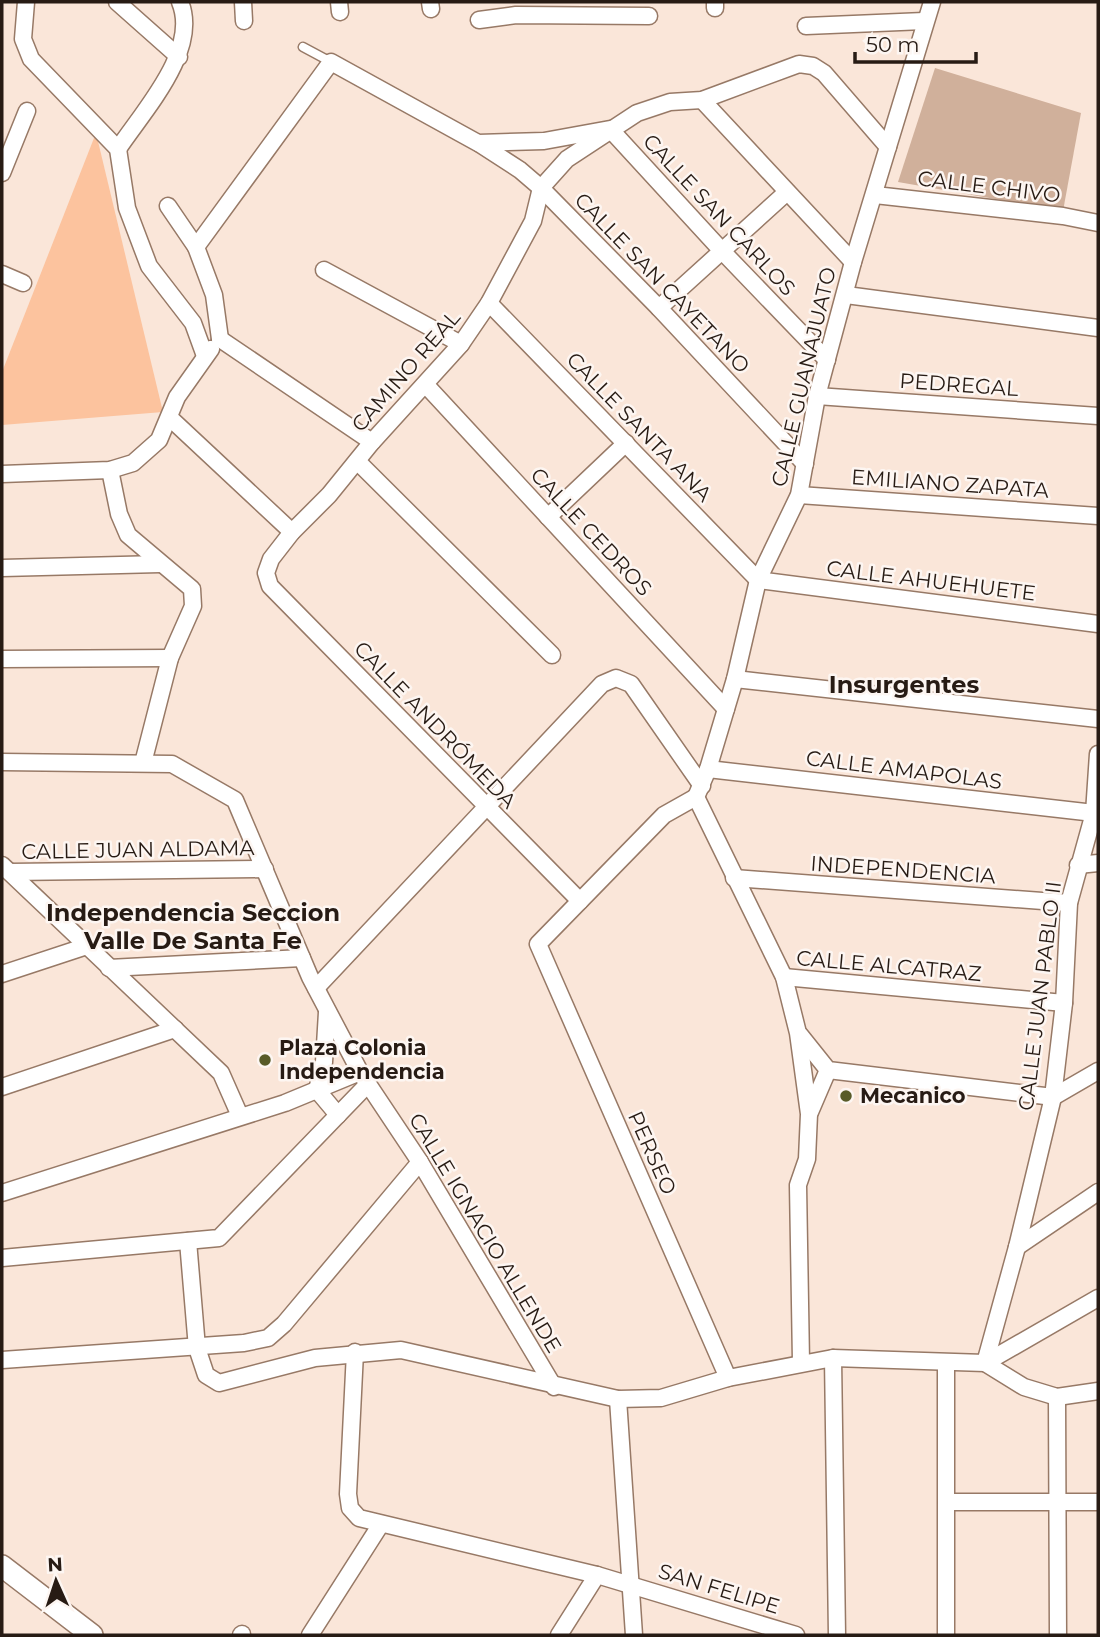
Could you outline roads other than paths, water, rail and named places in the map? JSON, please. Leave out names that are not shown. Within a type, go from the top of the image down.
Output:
[{"type":"street","points":[[26,2],[23,39],[31,59],[118,149],[127,208],[149,266],[193,323],[205,356]]},
{"type":"street","points":[[117,2],[179,57]]},
{"type":"street","points":[[118,149],[179,57],[186,16],[180,2]]},
{"type":"street","points":[[243,2],[244,21]]},
{"type":"street","name":"CALLE GUANAJUATO","points":[[699,792],[735,679],[758,580],[799,495],[817,396],[853,262],[875,195],[924,21],[932,2]]},
{"type":"street","points":[[479,20],[516,9],[617,9],[649,16]]},
{"type":"street","points":[[806,26],[924,21]]},
{"type":"street","points":[[197,247],[331,62]]},
{"type":"street","name":"CALLE SAN CAYETANO","points":[[331,62],[478,143],[520,170],[659,308],[805,464]]},
{"type":"street","name":"CAMINO REAL","points":[[266,573],[271,559],[292,531],[461,344],[489,303],[533,221],[541,188],[567,159],[610,129],[637,113],[670,102],[702,100],[799,64],[813,66],[824,73],[888,147]]},
{"type":"street","points":[[702,100],[853,262]]},
{"type":"street","points":[[2,173],[27,111]]},
{"type":"street","points":[[478,143],[544,141],[610,129]]},
{"type":"street","name":"CALLE SAN CARLOS","points":[[610,129],[827,360]]},
{"type":"street","points":[[659,308],[787,192]]},
{"type":"street","name":"CALLE CHIVO","points":[[875,195],[1063,216],[1098,223]]},
{"type":"street","points":[[168,206],[197,247],[214,295],[220,340],[372,442]]},
{"type":"street","points":[[324,270],[461,344]]},
{"type":"street","points":[[2,274],[23,283]]},
{"type":"street","points":[[846,295],[1098,328]]},
{"type":"street","name":"CALLE SANTA ANA","points":[[489,303],[758,580]]},
{"type":"street","points":[[2,474],[110,470],[133,463],[159,440],[177,397],[205,356],[220,340]]},
{"type":"street","name":"CALLE CEDROS","points":[[425,384],[726,709]]},
{"type":"street","name":"PEDREGAL","points":[[817,396],[1098,416]]},
{"type":"street","points":[[170,418],[292,531]]},
{"type":"street","points":[[548,517],[626,443]]},
{"type":"street","points":[[357,461],[552,655]]},
{"type":"street","points":[[2,762],[143,763],[170,658],[193,606],[192,589],[128,535],[119,514],[110,470]]},
{"type":"street","name":"EMILIANO ZAPATA","points":[[799,495],[1098,516]]},
{"type":"street","points":[[2,568],[160,564]]},
{"type":"street","name":"CALLE ANDRÓMEDA","points":[[266,573],[271,586],[580,901]]},
{"type":"street","name":"CALLE AHUEHUETE","points":[[758,580],[1098,624]]},
{"type":"street","points":[[2,659],[170,658]]},
{"type":"street","name":"CALLE ALCATRAZ","points":[[316,988],[484,806],[602,684],[616,678],[631,684],[699,792],[734,878],[784,977],[1064,1003]]},
{"type":"street","points":[[735,679],[1098,719]]},
{"type":"street","name":"CALLE JUAN PABLO II","points":[[985,1363],[1017,1247],[1053,1097],[1064,1003],[1069,903],[1094,813],[1098,754]]},
{"type":"street","name":"CALLE IGNACIO ALLENDE","points":[[143,763],[172,764],[234,800],[302,958],[364,1079],[420,1162],[554,1387]]},
{"type":"street","name":"CALLE AMAPOLAS","points":[[708,769],[1094,813]]},
{"type":"street","points":[[580,901],[664,816],[699,792]]},
{"type":"street","points":[[1078,865],[1098,863]]},
{"type":"street","points":[[6,868],[221,1073],[240,1116]]},
{"type":"street","name":"CALLE JUAN ALDAMA","points":[[6,868],[265,869]]},
{"type":"street","name":"INDEPENDENCIA","points":[[734,878],[1069,903]]},
{"type":"street","name":"PERSEO","points":[[580,901],[538,944],[728,1378]]},
{"type":"street","points":[[2,974],[87,946]]},
{"type":"street","points":[[109,968],[302,958]]},
{"type":"street","points":[[784,977],[798,1033],[809,1114],[807,1159],[799,1185],[801,1362]]},
{"type":"street","points":[[317,1090],[324,1062],[327,1009]]},
{"type":"street","points":[[2,1087],[175,1029]]},
{"type":"street","points":[[798,1033],[828,1070],[1053,1097],[1098,1071]]},
{"type":"street","points":[[809,1114],[828,1070]]},
{"type":"street","points":[[2,1193],[317,1090],[364,1079]]},
{"type":"street","points":[[2,1258],[219,1238],[338,1115],[364,1079]]},
{"type":"street","points":[[317,1090],[338,1115]]},
{"type":"street","points":[[2,1360],[197,1348],[268,1338],[284,1324],[420,1162]]},
{"type":"street","points":[[1017,1247],[1098,1192]]},
{"type":"street","points":[[188,1241],[197,1348],[206,1376],[219,1383],[315,1358],[355,1352],[401,1350],[554,1387],[618,1399],[661,1398],[728,1378],[833,1358],[985,1363],[1098,1298]]},
{"type":"street","name":"SAN FELIPE","points":[[355,1352],[350,1508],[359,1518],[629,1583],[796,1635]]},
{"type":"street","points":[[833,1358],[837,1635]]},
{"type":"street","points":[[946,1363],[946,1635]]},
{"type":"street","points":[[985,1363],[1024,1387],[1057,1397],[1098,1391]]},
{"type":"street","points":[[1057,1397],[1058,1635]]},
{"type":"street","points":[[618,1399],[634,1635]]},
{"type":"street","points":[[947,1502],[1098,1502]]},
{"type":"street","points":[[310,1635],[381,1524]]},
{"type":"street","points":[[2,1566],[92,1635]]},
{"type":"street","points":[[559,1635],[597,1575]]},
{"type":"lane","name":"CALLE SAN CAYETANO","points":[[303,47],[331,62]]},
{"type":"place","name":"Plaza Colonia Independencia","points":[[265,1060]]},
{"type":"place","name":"Mecanico","points":[[846,1096]]},
{"type":"district","name":"Insurgentes","points":[[904,685]]},
{"type":"district","name":"Independencia Seccion Valle De Santa Fe","points":[[193,927]]}]
